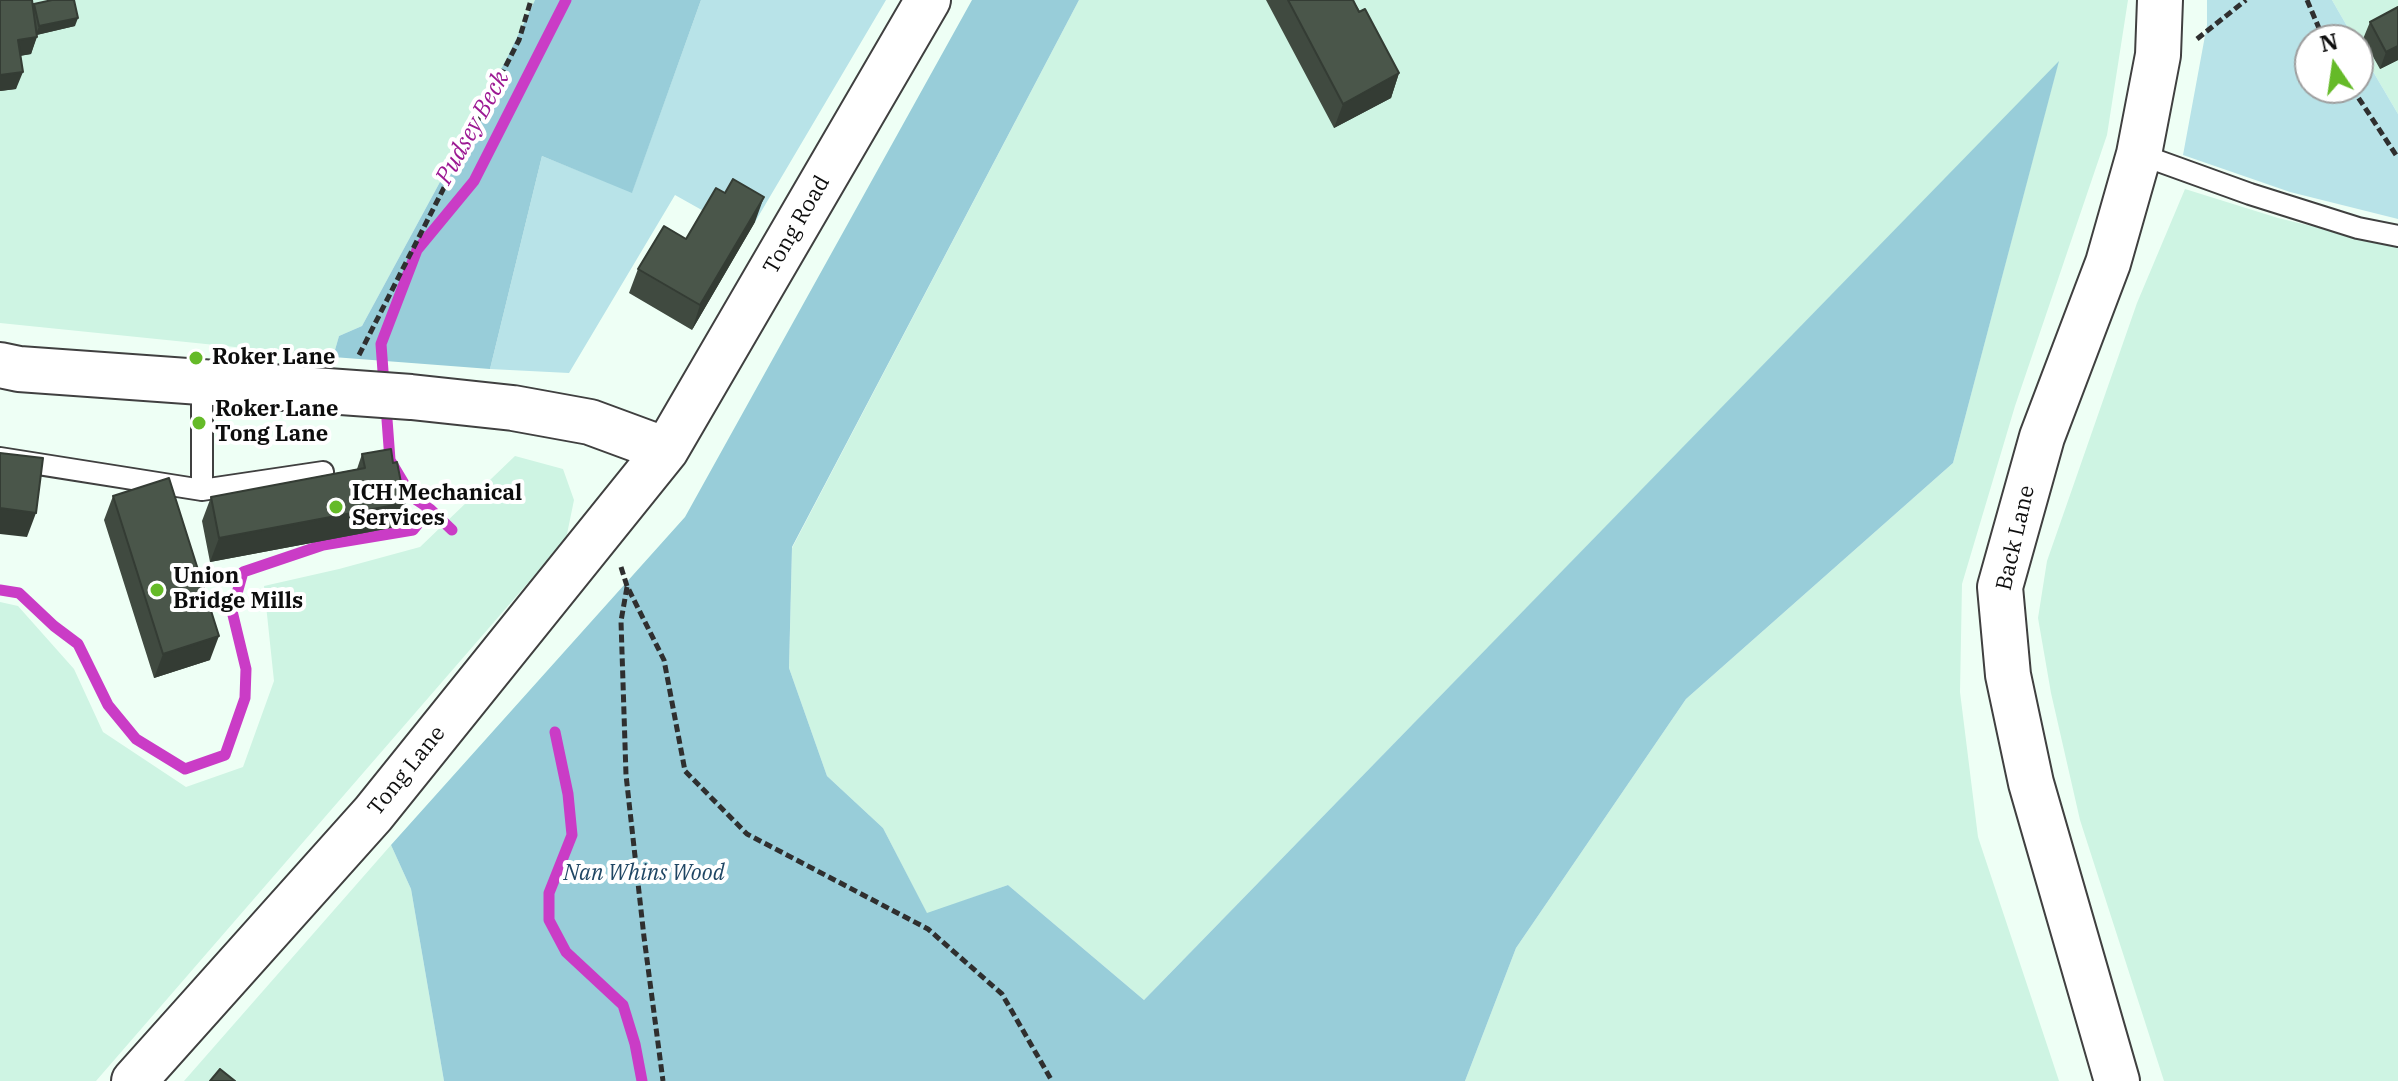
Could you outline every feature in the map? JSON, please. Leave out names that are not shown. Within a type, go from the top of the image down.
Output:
[{"type":"street","name":"Tong Road","points":[[666,450],[928,0]]},
{"type":"street","name":"Back Lane","points":[[2117,1081],[2031,783],[2008,675],[2000,587],[2042,437],[2108,263],[2139,154],[2158,55],[2160,0]]},
{"type":"street","points":[[0,365],[202,382],[361,373],[411,397],[513,408],[590,422],[666,450]]},
{"type":"street","name":"Tong Lane","points":[[134,1081],[373,814],[666,450]]},
{"type":"lane","points":[[2139,154],[2250,194],[2358,228],[2398,236]]},
{"type":"lane","points":[[202,382],[202,490]]},
{"type":"lane","points":[[0,458],[202,490],[323,472]]},
{"type":"path","points":[[361,373],[519,40],[531,0]]},
{"type":"path","points":[[2307,0],[2317,24]]},
{"type":"path","points":[[2363,104],[2398,158]]},
{"type":"path","points":[[663,1081],[626,775],[621,621],[627,586],[664,660],[685,771],[747,834],[928,929],[1002,994],[1052,1081]]},
{"type":"green space","points":[[0,0],[535,0],[506,60],[362,326],[339,336],[333,357],[0,323]]},
{"type":"green space","points":[[535,0],[701,0],[632,193],[542,156],[490,369],[333,357],[339,336],[362,326],[506,60]]},
{"type":"green space","name":"Nan Whins Wood","points":[[972,0],[1079,0],[792,547],[789,668],[827,776],[883,828],[927,913],[1008,885],[1144,1000],[2059,61],[1953,463],[1686,699],[1516,948],[1465,1081],[444,1081],[411,889],[391,845],[685,517]]},
{"type":"green space","points":[[1079,0],[2128,0],[2107,135],[2015,406],[1962,584],[1960,692],[1978,837],[2059,1081],[1465,1081],[1516,948],[1686,699],[1953,463],[2058,63],[1144,1000],[1008,885],[927,914],[883,828],[827,776],[789,668],[792,548]]},
{"type":"green space","points":[[2332,0],[2398,0],[2398,114],[2374,73],[2374,24],[2346,24]]},
{"type":"green space","points":[[2185,189],[2278,218],[2398,247],[2398,1081],[2164,1081],[2080,820],[2051,693],[2038,618],[2047,561],[2137,303]]},
{"type":"green space","points":[[515,456],[563,469],[574,500],[566,539],[96,1081],[0,1081],[0,602],[18,606],[74,669],[103,732],[186,787],[243,767],[274,681],[264,586],[420,547]]},
{"type":"green space","points":[[391,845],[411,889],[444,1081],[184,1081]]},
{"type":"shaded area","points":[[701,0],[886,0],[755,222],[716,218],[675,195],[569,373],[490,369],[542,156],[632,192]]},
{"type":"shaded area","points":[[2207,0],[2332,0],[2346,24],[2294,24],[2294,104],[2374,104],[2374,73],[2398,114],[2398,219],[2290,192],[2183,155],[2207,25]]},
{"type":"building","points":[[0,0],[32,0],[37,37],[18,40],[23,72],[0,75]]},
{"type":"building","points":[[74,0],[78,18],[39,26],[34,4]]},
{"type":"building","points":[[1288,0],[1353,0],[1359,12],[1365,9],[1399,73],[1343,104]]},
{"type":"building","points":[[2398,7],[2398,46],[2386,52],[2374,24],[2370,22]]},
{"type":"building","points":[[733,179],[764,197],[700,305],[638,269],[664,226],[686,239],[716,188],[725,193]]},
{"type":"building","points":[[391,449],[393,463],[397,462],[405,503],[219,538],[211,497],[365,468],[362,454]]},
{"type":"building","points":[[0,453],[43,458],[36,513],[0,508]]},
{"type":"building","name":"Union Bridge Mills","points":[[169,478],[219,636],[163,654],[113,496]]},
{"type":"building","points":[[220,1069],[235,1081],[210,1081]]},
{"type":"waterway","name":"Pudsey Beck","points":[[384,385],[381,344],[417,250],[474,181],[566,0]]},
{"type":"waterway","name":"Pudsey Beck","points":[[0,590],[19,593],[78,644],[108,705],[136,739],[185,769],[225,755],[245,698],[246,669],[232,611],[243,572],[323,545],[413,530],[430,509],[412,497],[390,460],[386,406]]},
{"type":"waterway","points":[[430,509],[452,530]]},
{"type":"waterway","points":[[555,732],[568,794],[572,835],[549,893],[549,920],[566,952],[623,1005],[642,1081]]},
{"type":"place","name":"Roker Lane","points":[[196,358]]},
{"type":"place","name":"Roker Lane Tong Lane","points":[[199,423]]},
{"type":"place","name":"ICH Mechanical Services","points":[[336,507]]},
{"type":"place","name":"Union Bridge Mills","points":[[157,590]]}]
